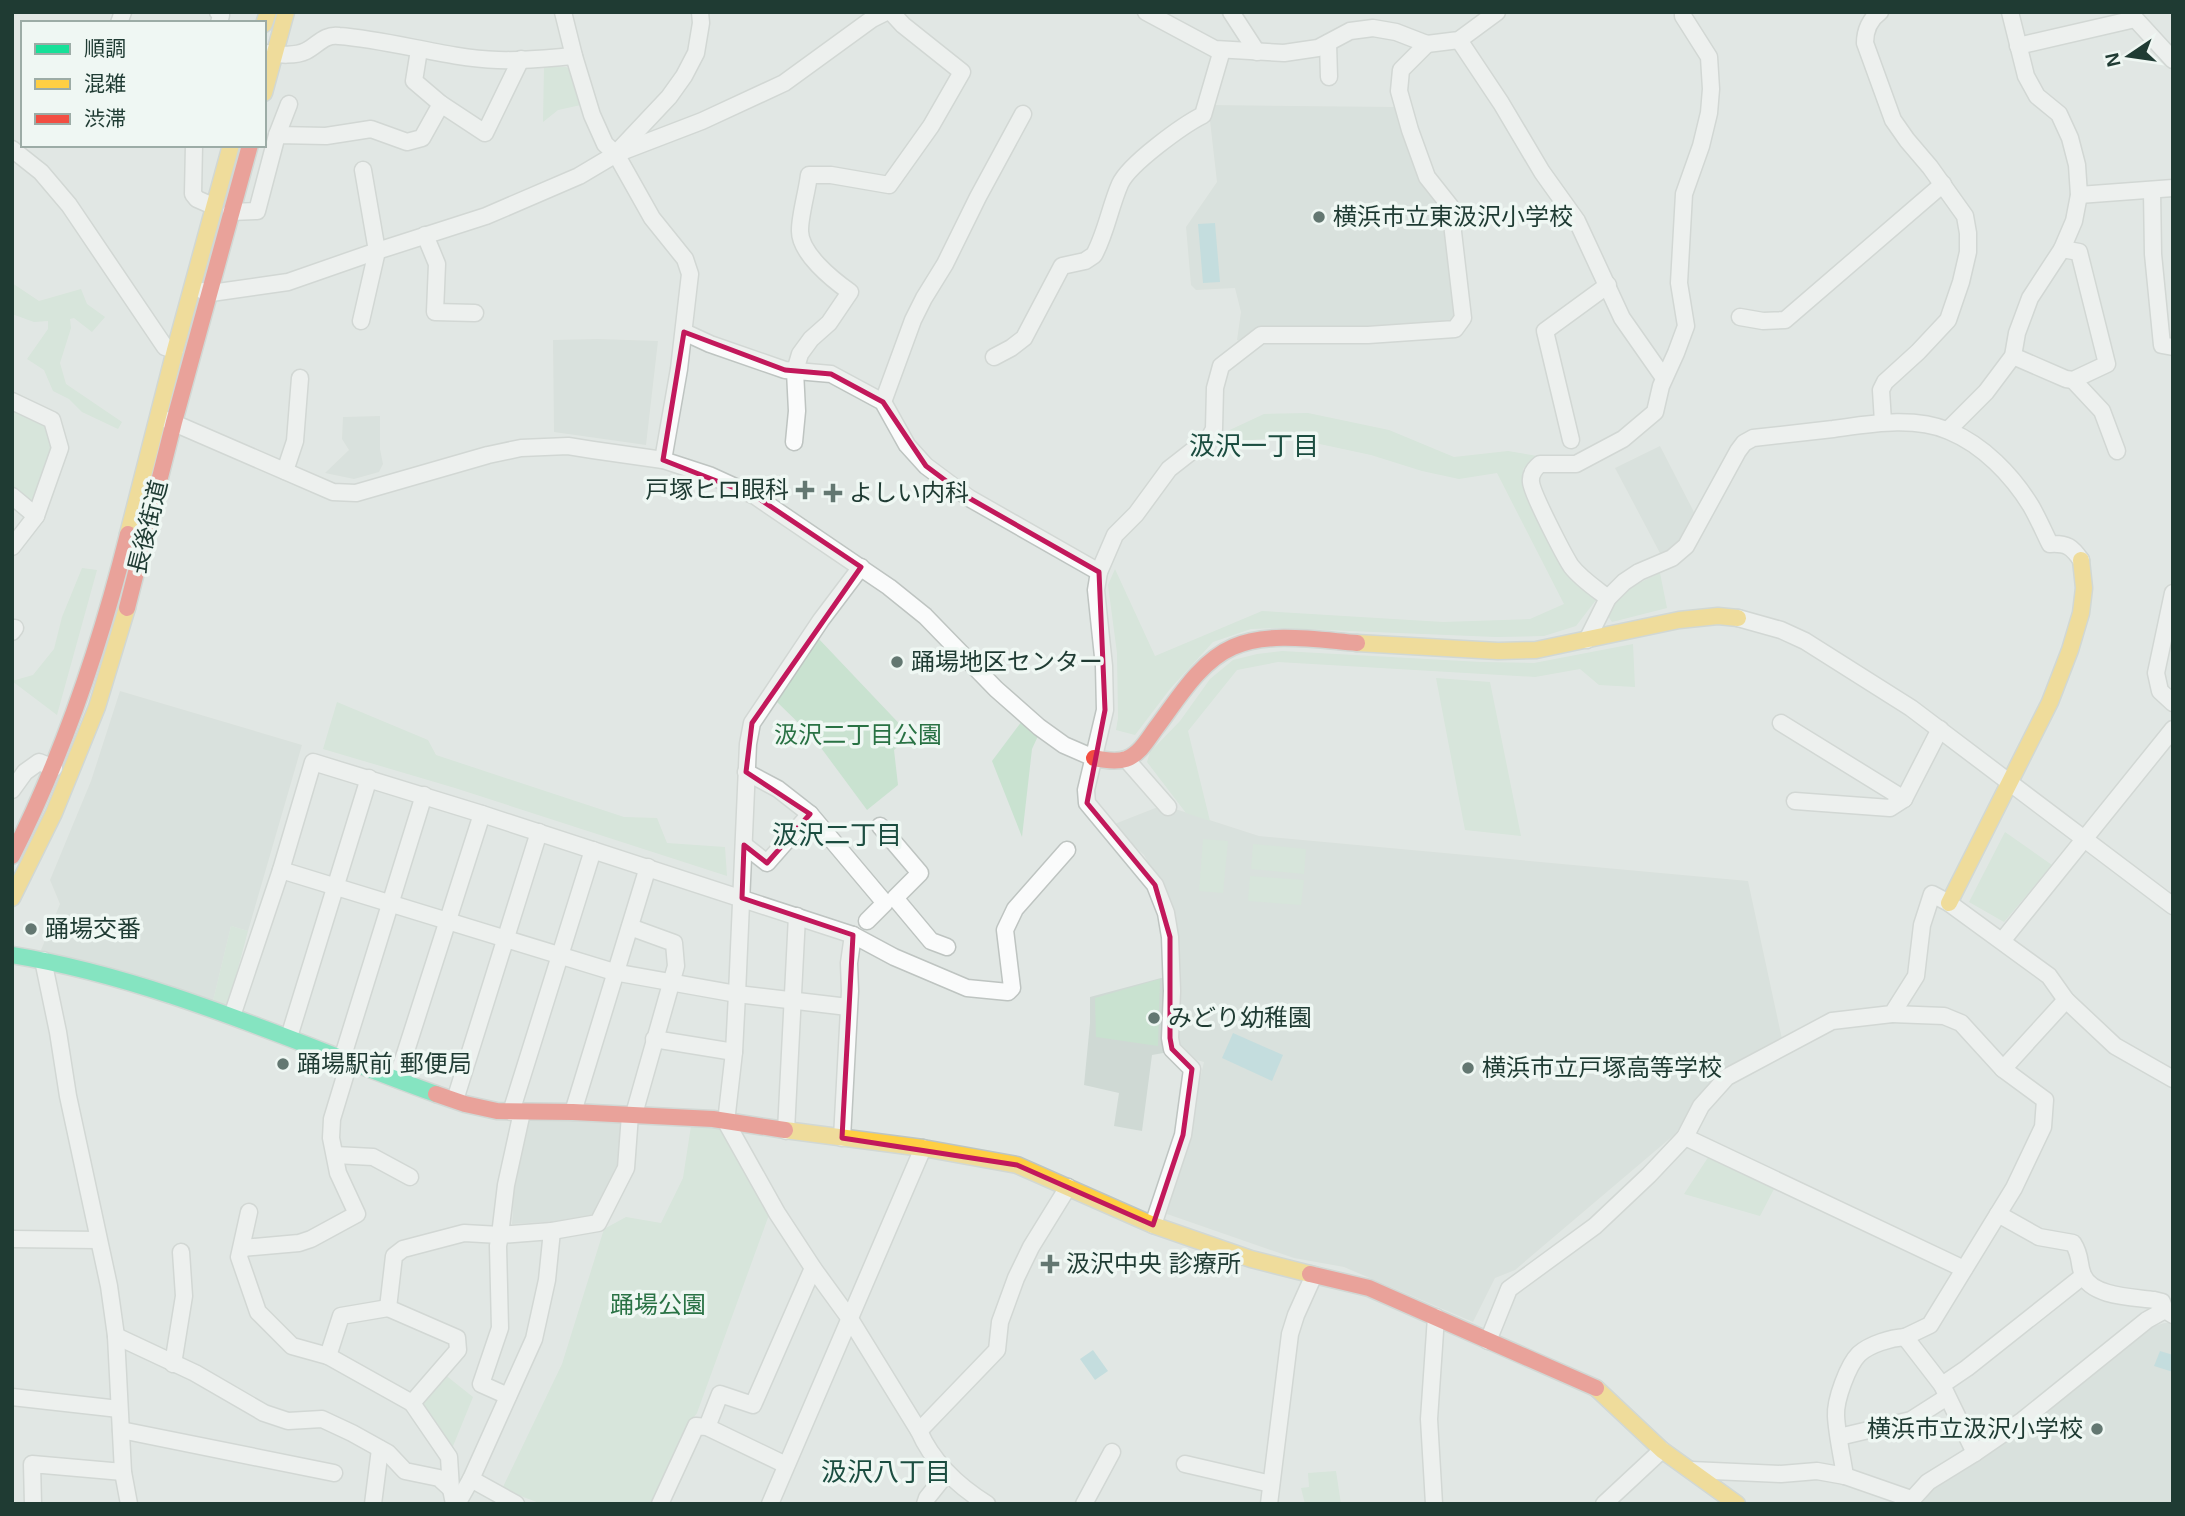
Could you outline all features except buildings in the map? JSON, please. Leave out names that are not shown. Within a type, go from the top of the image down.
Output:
[{"type":"street","points":[[266,80],[270,53],[286,12]]},
{"type":"street","points":[[563,12],[592,115],[604,144],[616,154],[652,218],[685,259],[690,274],[680,369],[663,460]]},
{"type":"street","points":[[616,154],[669,97],[684,76],[696,54],[700,12]]},
{"type":"street","points":[[192,289],[211,293],[288,282],[486,216],[579,176],[616,154],[702,121],[784,83],[872,19],[888,12],[962,72],[931,125],[889,185],[831,175],[809,175],[800,230],[801,241],[818,266],[850,292],[829,323],[800,354],[795,371],[797,411],[794,442]]},
{"type":"street","points":[[1146,12],[1215,49],[1284,53],[1318,48],[1350,31],[1373,28],[1396,32],[1427,44],[1459,40],[1497,12]]},
{"type":"street","points":[[1231,12],[1257,52]]},
{"type":"street","points":[[1608,598],[1583,579],[1570,564],[1531,482],[1533,470],[1540,464],[1577,464],[1623,439],[1655,412],[1664,378],[1686,326],[1679,283],[1684,194],[1701,145],[1709,113],[1711,89],[1709,57],[1683,12]]},
{"type":"street","points":[[1880,12],[1874,16],[1865,32],[1865,43],[1894,120],[1965,216],[1968,233],[1968,252],[1948,320],[1919,352],[1885,382],[1881,390],[1883,422]]},
{"type":"street","points":[[1948,430],[1986,392],[2013,356],[2017,333],[2030,298],[2062,249],[2074,221],[2079,195],[2077,165],[2070,138],[2059,114],[2037,96],[2026,76],[2010,12]]},
{"type":"street","points":[[2018,46],[2132,16],[2173,60]]},
{"type":"street","points":[[270,53],[298,53],[308,50],[321,39],[337,35],[419,50],[499,60],[574,57]]},
{"type":"street","points":[[1459,40],[1542,172],[1577,221],[1622,318],[1664,378]]},
{"type":"street","points":[[1328,43],[1329,77]]},
{"type":"street","points":[[1153,1225],[1183,1135],[1192,1069],[1172,1049],[1170,937],[1166,914],[1155,886],[1087,803],[1086,790],[1105,710],[1104,666],[1096,590],[1099,572],[1115,535],[1136,514],[1169,469],[1207,442],[1214,429],[1215,388],[1222,366],[1261,335],[1368,335],[1455,329],[1464,318],[1450,206],[1427,177],[1399,91],[1401,70],[1427,44]]},
{"type":"street","points":[[419,50],[414,81],[441,104],[485,133],[522,59]]},
{"type":"street","points":[[994,357],[1024,338],[1062,266],[1085,261],[1094,255],[1121,181],[1149,152],[1187,123],[1203,115],[1222,50]]},
{"type":"street","points":[[231,212],[257,211],[277,135],[289,104]]},
{"type":"street","points":[[277,135],[326,136],[371,129],[407,142],[422,138],[441,104]]},
{"type":"street","points":[[883,402],[918,309],[945,264],[1023,114]]},
{"type":"street","points":[[194,147],[193,194],[197,200],[213,206]]},
{"type":"street","name":"長後街道","points":[[12,856],[54,768],[103,631],[157,417],[230,147]]},
{"type":"street","name":"長後街道","points":[[12,898],[54,813],[97,707],[127,609],[174,422],[249,147]]},
{"type":"street","points":[[12,149],[41,172],[69,205],[165,346],[175,350]]},
{"type":"street","points":[[361,321],[377,251],[363,170]]},
{"type":"street","points":[[1740,317],[1763,321],[1785,320],[1943,184]]},
{"type":"street","points":[[2079,195],[2173,188]]},
{"type":"street","points":[[2152,191],[2153,254],[2162,345],[2173,347]]},
{"type":"street","points":[[425,236],[437,264],[435,312],[475,313]]},
{"type":"street","points":[[2013,356],[2073,380],[2107,365],[2079,252],[2062,249]]},
{"type":"street","points":[[1570,440],[1545,331],[1608,285]]},
{"type":"street","points":[[684,332],[785,370],[831,374],[883,402],[907,445],[926,466],[969,498],[1099,572]]},
{"type":"street","points":[[285,471],[295,441],[300,378]]},
{"type":"street","points":[[2073,380],[2102,411],[2117,451]]},
{"type":"street","points":[[12,401],[52,421],[60,448],[36,516],[12,547]]},
{"type":"street","points":[[157,417],[333,492],[356,493],[521,448],[568,446],[663,460],[709,475],[755,496],[861,567],[916,608],[996,689],[1039,727],[1064,745],[1103,760],[1126,759],[1141,749],[1198,673],[1212,659],[1240,643],[1255,639],[1287,638],[1498,651],[1536,650],[1679,620],[1718,616],[1738,618],[1781,630],[1805,641],[1912,708],[2173,906]]},
{"type":"street","points":[[1587,640],[1608,598],[1624,582],[1639,572],[1672,558],[1686,546],[1744,443],[1753,438],[1883,422],[1923,424],[1948,430],[1988,455],[2010,477],[2030,505],[2050,544],[2064,543],[2073,549],[2081,560],[2084,588],[2081,613],[2070,650],[2050,702],[1949,903]]},
{"type":"street","points":[[12,496],[36,516]]},
{"type":"street","points":[[861,567],[821,620],[752,723],[746,772],[734,1052],[726,1122],[777,1213],[850,1319],[926,1446],[947,1474],[987,1504]]},
{"type":"street","points":[[2173,593],[2156,673],[2160,691],[2173,703]]},
{"type":"street","points":[[1781,723],[1904,799]]},
{"type":"street","points":[[1795,801],[1890,808],[1904,799],[1940,729]]},
{"type":"street","points":[[2002,941],[2173,729]]},
{"type":"street","points":[[1126,759],[1168,807]]},
{"type":"street","points":[[12,790],[19,768],[39,762],[54,768]]},
{"type":"street","points":[[232,1016],[281,870],[313,762],[424,795],[853,935],[894,957],[967,988],[1008,992],[1012,989],[1005,930],[1015,909],[1067,850]]},
{"type":"street","points":[[746,772],[778,789],[810,814],[931,941],[947,947]]},
{"type":"street","points":[[289,1037],[369,778]]},
{"type":"street","points":[[242,1248],[311,1240],[357,1214],[338,1173],[331,1138],[332,1119],[345,1061],[424,795]]},
{"type":"street","points":[[397,1079],[482,814]]},
{"type":"street","points":[[744,845],[767,863],[810,814]]},
{"type":"street","points":[[867,920],[920,873],[880,826]]},
{"type":"street","points":[[455,1100],[539,832]]},
{"type":"street","points":[[508,1396],[481,1384],[500,1328],[498,1245],[517,1112],[560,956],[593,850]]},
{"type":"street","points":[[573,1112],[648,867]]},
{"type":"street","points":[[281,870],[614,972],[737,994],[848,1007]]},
{"type":"street","points":[[1892,1014],[1916,976],[1922,925],[1932,894],[1949,903],[2049,976],[2066,1000],[2115,1046],[2173,1079]]},
{"type":"street","points":[[786,1131],[797,916]]},
{"type":"street","points":[[388,1308],[394,1256],[403,1249],[464,1233],[500,1235],[552,1231],[598,1223],[626,1168],[632,1115],[676,965],[674,943],[630,927]]},
{"type":"street","points":[[842,1138],[853,935]]},
{"type":"street","points":[[12,955],[43,960],[134,984],[232,1016],[345,1061],[455,1100],[497,1111],[713,1119],[1017,1165],[1153,1225],[1251,1259],[1369,1288],[1595,1387],[1662,1450],[1737,1504]]},
{"type":"street","points":[[43,960],[109,1286],[116,1336],[123,1472],[129,1504]]},
{"type":"street","points":[[2003,1069],[2066,1000]]},
{"type":"street","points":[[1488,1341],[1509,1289],[1595,1226],[1685,1137],[1701,1106],[1727,1077],[1832,1021],[1892,1014],[1944,1016],[1961,1023],[2003,1069],[2045,1100],[2043,1127],[2014,1188],[1930,1325],[1905,1337],[1894,1338],[1857,1356],[1836,1404],[1845,1476]]},
{"type":"street","points":[[654,1039],[734,1052]]},
{"type":"street","points":[[1685,1137],[1964,1269]]},
{"type":"street","points":[[770,1504],[923,1149]]},
{"type":"street","points":[[335,1155],[373,1157],[410,1177]]},
{"type":"street","points":[[919,1431],[997,1350],[1000,1322],[1016,1278],[1031,1247],[1068,1187]]},
{"type":"street","points":[[250,1212],[239,1257],[258,1312],[292,1346],[328,1356],[412,1403],[449,1457],[454,1499]]},
{"type":"street","points":[[1691,1470],[1781,1474],[1817,1471],[1845,1476],[1909,1502],[1928,1482],[2023,1420],[2147,1320],[2169,1313],[2161,1302],[2101,1292],[2083,1276],[2078,1251],[2073,1243],[2039,1237],[1998,1214]]},
{"type":"street","points":[[454,1499],[471,1479],[534,1339],[547,1280],[552,1231]]},
{"type":"street","points":[[12,1239],[98,1240]]},
{"type":"street","points":[[173,1364],[184,1296],[181,1252]]},
{"type":"street","points":[[707,1427],[720,1394],[752,1405],[813,1268]]},
{"type":"street","points":[[1269,1504],[1290,1334],[1314,1275]]},
{"type":"street","points":[[1839,1437],[1911,1420],[1967,1368],[2083,1276]]},
{"type":"street","points":[[328,1356],[341,1316],[388,1308],[457,1338],[458,1350],[412,1403]]},
{"type":"street","points":[[1434,1504],[1429,1419],[1436,1317]]},
{"type":"street","points":[[116,1336],[195,1373],[264,1413],[288,1420],[322,1419],[352,1433],[388,1453],[405,1471],[439,1478],[454,1499]]},
{"type":"street","points":[[1905,1337],[1944,1391],[1975,1453]]},
{"type":"street","points":[[12,1397],[120,1409]]},
{"type":"street","points":[[660,1504],[696,1426],[707,1427],[786,1465]]},
{"type":"street","points":[[121,1430],[334,1473]]},
{"type":"street","points":[[373,1504],[380,1450]]},
{"type":"street","points":[[1604,1504],[1662,1450]]},
{"type":"street","points":[[1084,1504],[1112,1452]]},
{"type":"street","points":[[33,1504],[32,1464],[123,1472]]},
{"type":"street","points":[[1185,1464],[1271,1484]]},
{"type":"street","points":[[925,1504],[947,1474]]},
{"type":"street","points":[[471,1479],[516,1504]]},
{"type":"highlighted area","points":[[684,332],[785,370],[831,374],[883,402],[926,466],[969,498],[1099,572],[1105,710],[1087,803],[1155,885],[1170,937],[1172,1049],[1192,1069],[1183,1135],[1153,1225],[1017,1165],[842,1138],[853,935],[742,898],[744,845],[767,863],[810,814],[746,772],[752,723],[861,567],[755,496],[663,460]]},
{"type":"shaded area","name":"横浜市立東汲沢小学校","points":[[1210,105],[1397,107],[1423,185],[1442,208],[1456,320],[1449,326],[1254,330],[1242,341],[1237,340],[1241,312],[1235,288],[1196,290],[1191,285],[1186,227],[1217,182]]},
{"type":"shaded area","points":[[553,340],[658,341],[646,445],[554,432]]},
{"type":"shaded area","points":[[380,416],[383,464],[379,472],[354,479],[325,473],[349,450],[342,439],[343,417]]},
{"type":"shaded area","points":[[1660,446],[1695,514],[1675,547],[1661,555],[1615,468]]},
{"type":"shaded area","points":[[120,691],[302,745],[248,931],[231,926],[213,1001],[41,950],[60,904],[50,880],[91,781]]},
{"type":"shaded area","name":"横浜市立戸塚高等学校","points":[[1163,805],[1259,836],[1748,881],[1782,1039],[1723,1074],[1674,1135],[1515,1270],[1495,1278],[1473,1322],[1344,1267],[1294,1258],[1167,1214],[1204,1062],[1169,1052],[1152,1055],[1142,1131],[1114,1126],[1119,1093],[1084,1085],[1090,997],[1176,974],[1170,904],[1144,855],[1112,825]]},
{"type":"shaded area","points":[[527,1119],[625,1121],[622,1165],[593,1219],[512,1224],[515,1174]]},
{"type":"shaded area","name":"横浜市立汲沢小学校","points":[[2173,1323],[2173,1504],[1916,1504],[1935,1487],[1973,1465],[2071,1393],[2149,1328]]},
{"type":"green space","points":[[544,66],[566,67],[571,70],[581,105],[558,110],[543,122]]},
{"type":"green space","points":[[12,283],[39,301],[81,289],[87,304],[105,317],[92,332],[74,318],[70,319],[71,328],[60,363],[66,384],[122,422],[118,429],[82,412],[69,399],[53,391],[44,370],[27,359],[48,329],[48,321],[34,322],[12,314]]},
{"type":"green space","points":[[12,409],[48,426],[52,448],[35,500],[31,501],[12,486]]},
{"type":"green space","points":[[1308,413],[1389,430],[1454,457],[1508,451],[1537,456],[1523,469],[1523,485],[1558,560],[1575,581],[1596,600],[1576,626],[1544,636],[1496,637],[1251,629],[1213,642],[1170,689],[1135,735],[1116,730],[1117,653],[1108,585],[1115,569],[1155,656],[1262,611],[1443,622],[1530,619],[1564,604],[1497,473],[1459,479],[1371,455],[1287,437],[1218,443],[1219,435],[1264,414]]},
{"type":"green space","points":[[82,568],[97,570],[57,715],[12,681],[33,675],[54,649],[62,617]]},
{"type":"green space","points":[[1660,573],[1667,608],[1612,622],[1608,616],[1624,594]]},
{"type":"green space","name":"汲沢二丁目公園","points":[[817,637],[910,735],[894,750],[898,785],[867,810],[813,737],[776,701]]},
{"type":"green space","points":[[1633,644],[1635,687],[1599,685],[1580,669],[1535,677],[1278,662],[1237,670],[1188,731],[1210,821],[1186,813],[1147,762],[1150,752],[1180,721],[1210,679],[1233,660],[1257,654],[1282,651],[1534,663]]},
{"type":"green space","points":[[1436,678],[1490,682],[1521,836],[1465,830]]},
{"type":"green space","points":[[337,702],[428,740],[436,755],[624,817],[657,818],[667,843],[725,847],[727,876],[455,788],[323,749]]},
{"type":"green space","points":[[1022,721],[1038,736],[1032,749],[1022,837],[992,761]]},
{"type":"green space","points":[[2005,832],[2052,865],[2004,922],[1969,902]]},
{"type":"green space","points":[[1203,839],[1228,841],[1223,893],[1199,891]]},
{"type":"green space","points":[[1253,844],[1306,849],[1304,874],[1251,869]]},
{"type":"green space","points":[[1250,876],[1304,880],[1301,905],[1248,901]]},
{"type":"green space","points":[[231,926],[248,931],[228,1006],[213,1001]]},
{"type":"green space","points":[[1160,979],[1158,1046],[1096,1037],[1095,998]]},
{"type":"green space","name":"踊場公園","points":[[691,1126],[722,1127],[770,1212],[697,1413],[689,1424],[656,1504],[542,1504],[502,1489],[562,1364],[604,1229],[626,1217],[661,1223],[683,1178]]},
{"type":"green space","points":[[1709,1156],[1774,1189],[1760,1216],[1684,1194]]},
{"type":"green space","points":[[444,1374],[473,1397],[451,1451],[419,1404]]},
{"type":"green space","points":[[1336,1471],[1341,1504],[1305,1504],[1301,1488],[1309,1487],[1308,1473]]},
{"type":"water","points":[[1215,223],[1220,282],[1203,283],[1198,224]]},
{"type":"water","points":[[1233,1033],[1283,1055],[1272,1081],[1222,1058]]},
{"type":"water","points":[[1093,1350],[1108,1371],[1095,1380],[1080,1359]]},
{"type":"water","points":[[2160,1351],[2173,1355],[2173,1372],[2154,1366]]},
{"type":"traffic: fast","points":[[12,955],[67,966],[174,996],[436,1094]]},
{"type":"traffic: slow","points":[[265,21],[268,12]]},
{"type":"traffic: slow","points":[[266,86],[286,12]]},
{"type":"traffic: slow","points":[[128,534],[230,147]]},
{"type":"traffic: slow","points":[[1949,903],[2050,702],[2081,613],[2084,588],[2081,560]]},
{"type":"traffic: slow","points":[[12,898],[54,813],[97,707],[127,608]]},
{"type":"traffic: slow","points":[[1357,643],[1498,651],[1536,650],[1679,620],[1718,616],[1738,618]]},
{"type":"traffic: slow","points":[[785,1130],[923,1148],[1017,1165],[1153,1225],[1251,1259],[1310,1274]]},
{"type":"traffic: slow","points":[[1596,1388],[1662,1450],[1737,1504]]},
{"type":"traffic: jam","points":[[127,608],[174,422],[249,147]]},
{"type":"traffic: jam","points":[[12,856],[48,778],[79,698],[128,534]]},
{"type":"traffic: jam","points":[[1094,758],[1118,760],[1135,754],[1199,672],[1233,647],[1247,642],[1278,638],[1357,643]]},
{"type":"traffic: jam","points":[[436,1094],[497,1111],[713,1119],[785,1130]]},
{"type":"traffic: jam","points":[[1310,1274],[1369,1288],[1596,1388]]},
{"type":"place","name":"横浜市立東汲沢小学校","points":[[1319,217]]},
{"type":"place","name":"戸塚ヒロ眼科","points":[[805,490]]},
{"type":"place","name":"よしい内科","points":[[833,493]]},
{"type":"place","name":"踊場地区センター","points":[[897,662]]},
{"type":"place","name":"踊場交番","points":[[31,929]]},
{"type":"place","name":"みどり幼稚園","points":[[1154,1018]]},
{"type":"place","name":"踊場駅前 郵便局","points":[[283,1064]]},
{"type":"place","name":"横浜市立戸塚高等学校","points":[[1468,1068]]},
{"type":"place","name":"汲沢中央 診療所","points":[[1050,1264]]},
{"type":"place","name":"横浜市立汲沢小学校","points":[[2097,1429]]},
{"type":"district","name":"汲沢一丁目","points":[[1254,446]]},
{"type":"district","name":"汲沢二丁目","points":[[837,835]]},
{"type":"district","name":"汲沢八丁目","points":[[886,1472]]}]
